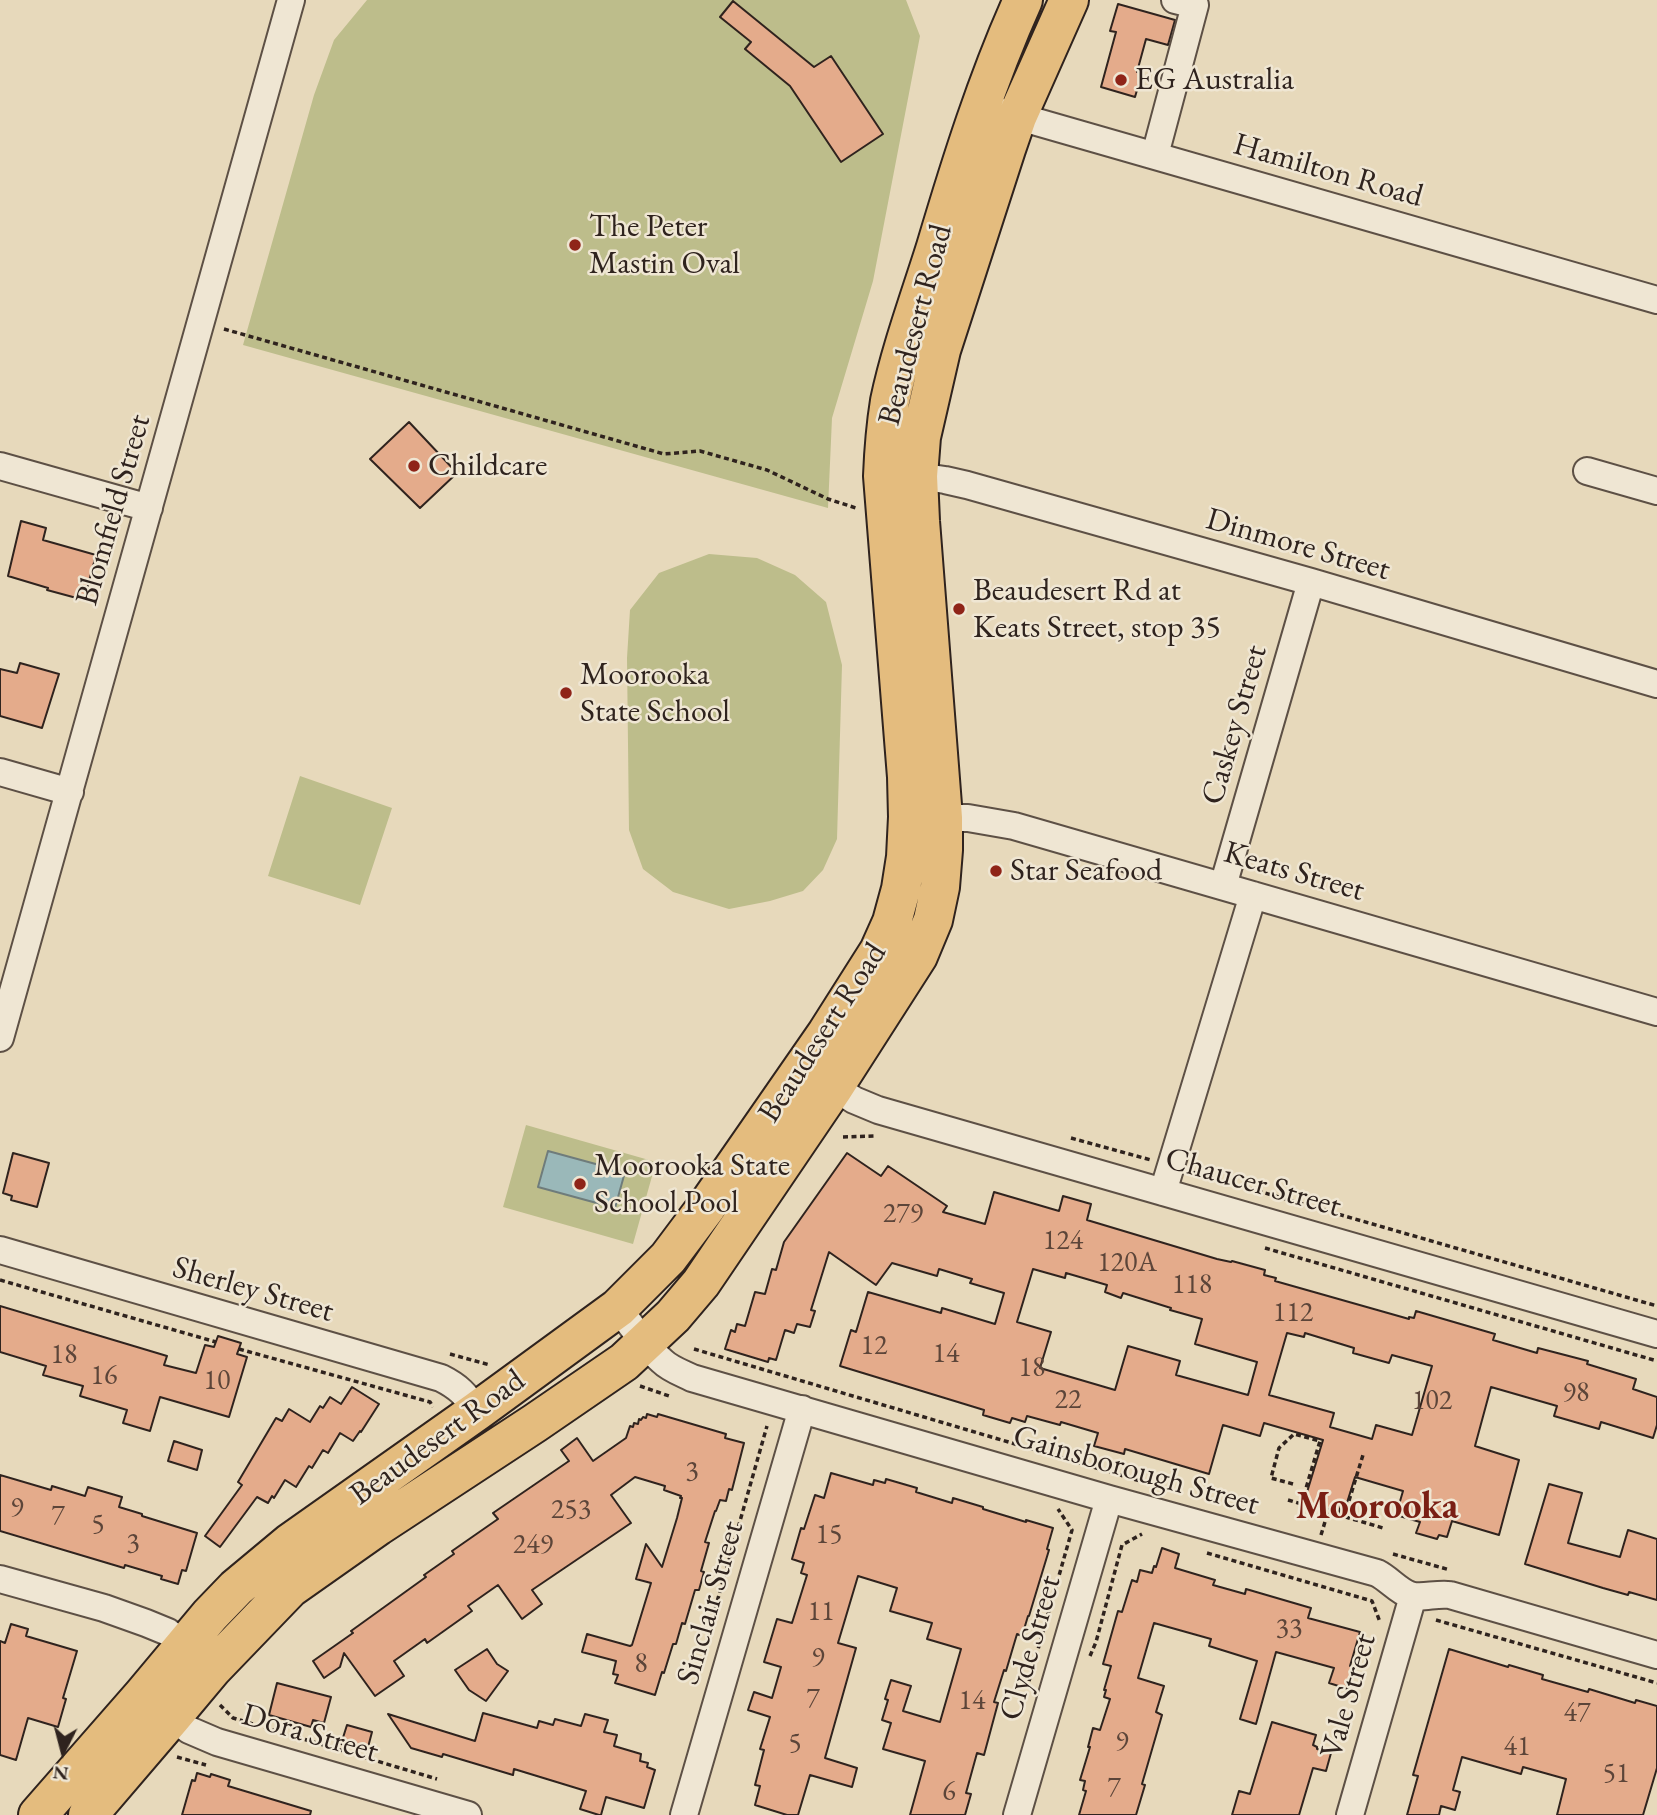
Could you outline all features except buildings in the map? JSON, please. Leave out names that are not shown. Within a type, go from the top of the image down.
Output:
[{"type":"highway","name":"Beaudesert Road","points":[[198,1657],[378,1526],[624,1362],[673,1316],[701,1283],[834,1087],[918,956],[933,920],[940,887],[943,850],[907,777],[886,522],[883,476],[885,442],[891,401],[908,336],[980,106],[1023,0]]},
{"type":"highway","name":"Beaudesert Road","points":[[88,1815],[157,1707],[198,1657],[236,1588],[290,1542],[618,1308],[668,1258],[828,1033],[869,970],[892,922],[906,857],[926,818],[918,476],[921,437],[941,350],[1017,117],[1069,0]]},
{"type":"highway","name":"Beaudesert Road","points":[[38,1815],[157,1707]]},
{"type":"street","name":"Blomfield Street","points":[[0,1038],[291,0]]},
{"type":"street","points":[[1154,155],[1195,5],[1175,0]]},
{"type":"street","name":"Hamilton Road","points":[[980,106],[1657,300]]},
{"type":"street","points":[[0,466],[149,508]]},
{"type":"street","points":[[1587,471],[1657,491]]},
{"type":"street","name":"Dinmore Street","points":[[918,476],[967,485],[1311,582],[1657,684]]},
{"type":"street","name":"Caskey Street","points":[[1223,886],[1311,582]]},
{"type":"street","points":[[0,772],[70,792]]},
{"type":"street","name":"Keats Street","points":[[926,818],[977,818],[1014,826],[1657,1012]]},
{"type":"street","points":[[1163,1192],[1253,895]]},
{"type":"street","name":"Chaucer Street","points":[[834,1087],[854,1100],[878,1110],[1657,1334]]},
{"type":"street","name":"Sherley Street","points":[[0,1250],[441,1378],[456,1385],[477,1410]]},
{"type":"street","name":"Gainsborough Street","points":[[618,1308],[663,1362],[692,1378],[1109,1499],[1377,1573],[1401,1591],[1413,1596]]},
{"type":"street","name":"Sinclair Street","points":[[684,1815],[802,1409]]},
{"type":"street","name":"Clyde Street","points":[[1017,1815],[1109,1499]]},
{"type":"street","points":[[0,1578],[136,1619],[168,1632],[198,1657]]},
{"type":"street","points":[[1413,1596],[1450,1595],[1657,1655]]},
{"type":"street","name":"Vale Street","points":[[1350,1815],[1413,1596]]},
{"type":"street","name":"Dora Street","points":[[157,1707],[188,1730],[217,1742],[468,1815]]},
{"type":"path","points":[[202,323],[664,454],[701,451],[767,470],[828,499],[886,522]]},
{"type":"path","points":[[843,1137],[873,1135],[886,1139]]},
{"type":"path","points":[[1071,1138],[1162,1163]]},
{"type":"path","points":[[1184,1169],[1657,1306]]},
{"type":"path","points":[[1258,1246],[1657,1361]]},
{"type":"path","points":[[0,1280],[216,1342]]},
{"type":"path","points":[[239,1349],[430,1402],[435,1408]]},
{"type":"path","points":[[694,1349],[1156,1485]]},
{"type":"path","points":[[715,1609],[767,1426]]},
{"type":"path","points":[[1293,1484],[1271,1478],[1279,1448],[1294,1434],[1320,1441],[1301,1505]]},
{"type":"path","points":[[1344,1517],[1363,1455]]},
{"type":"path","points":[[1288,1500],[1383,1528]]},
{"type":"path","points":[[1029,1681],[1072,1530],[1058,1509]]},
{"type":"path","points":[[1319,1542],[1328,1512]]},
{"type":"path","points":[[1087,1663],[1096,1642],[1122,1545],[1142,1534],[1135,1532]]},
{"type":"path","points":[[1206,1553],[1372,1601],[1380,1622]]},
{"type":"path","points":[[1391,1553],[1457,1572]]},
{"type":"path","points":[[1429,1618],[1657,1683]]},
{"type":"path","points":[[220,1705],[233,1718],[437,1779]]},
{"type":"green space","points":[[367,0],[906,0],[920,36],[873,281],[832,418],[828,508],[243,345],[314,95],[334,40]]},
{"type":"green space","points":[[709,554],[757,558],[795,575],[826,602],[842,665],[837,839],[823,870],[803,891],[729,909],[673,892],[643,869],[629,830],[627,658],[630,610],[659,573]]},
{"type":"green space","points":[[300,776],[392,808],[360,905],[268,876]]},
{"type":"green space","name":"Moorooka State School Pool","points":[[526,1125],[656,1162],[633,1244],[503,1207]]},
{"type":"water","points":[[548,1151],[625,1172],[615,1208],[538,1187]]},
{"type":"place","name":"EG Australia","points":[[1121,80]]},
{"type":"place","name":"The Peter Mastin Oval","points":[[575,245]]},
{"type":"place","name":"Childcare","points":[[414,466]]},
{"type":"place","name":"Beaudesert Rd at Keats Street, stop 35","points":[[959,609]]},
{"type":"place","name":"Moorooka State School","points":[[566,693]]},
{"type":"place","name":"Star Seafood","points":[[996,871]]},
{"type":"place","name":"Moorooka State School Pool","points":[[580,1184]]},
{"type":"district","name":"Moorooka","points":[[1377,1508]]}]
